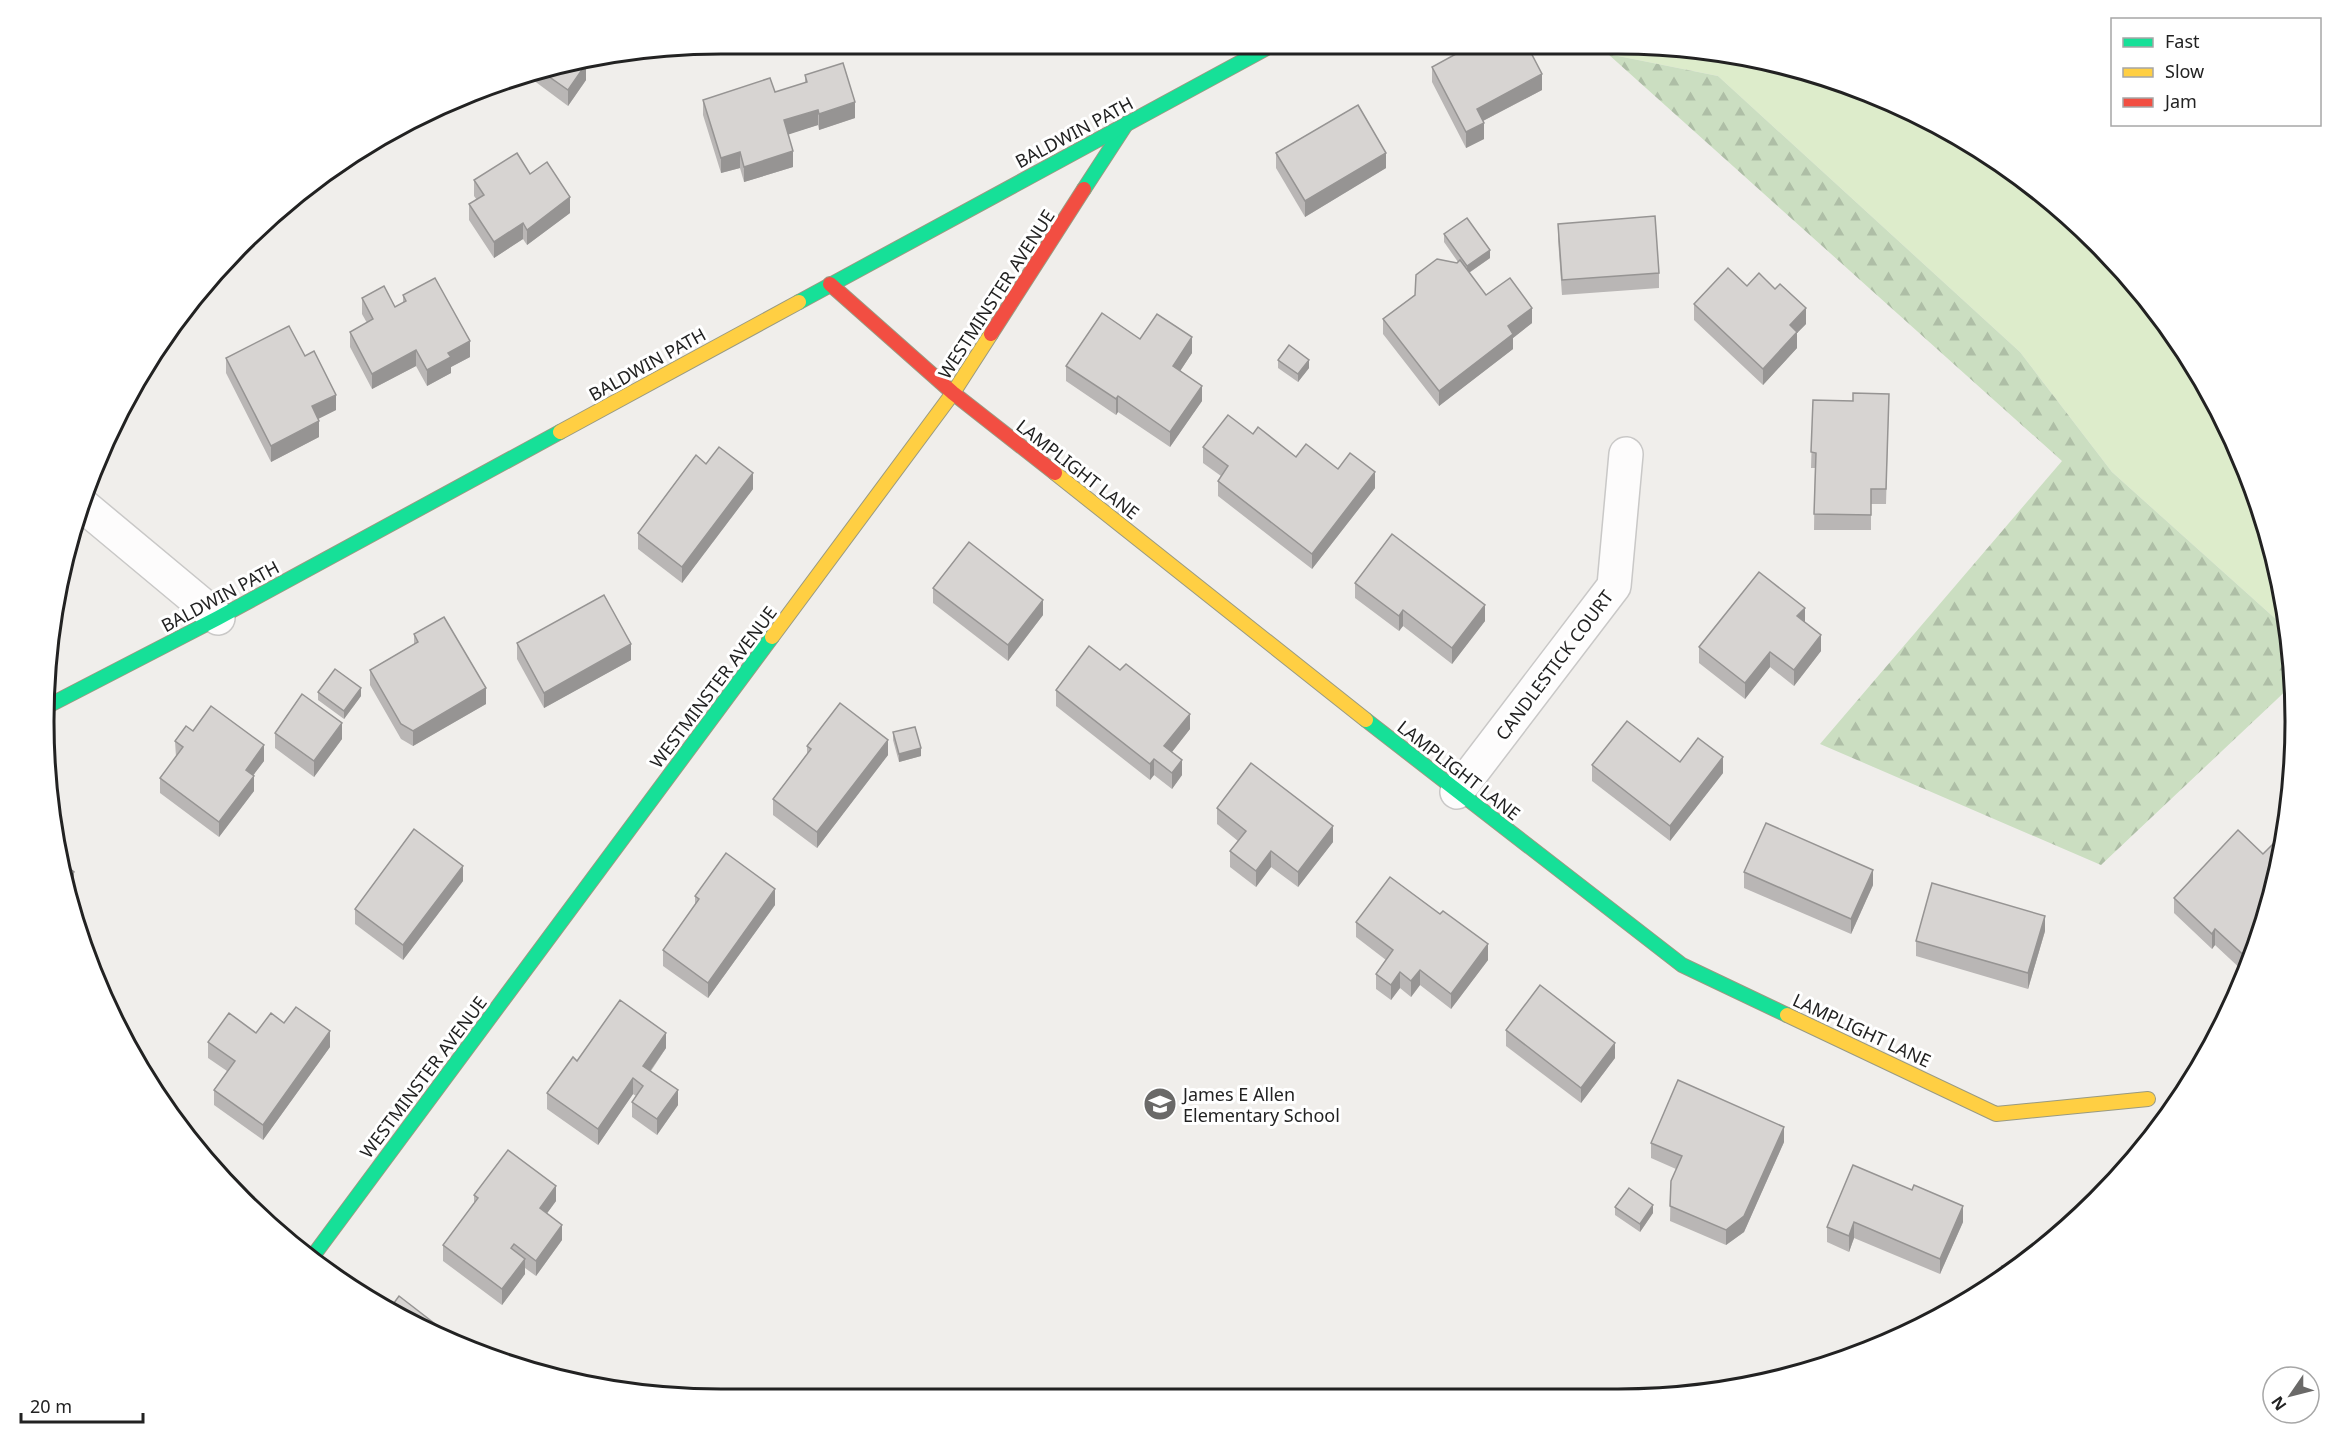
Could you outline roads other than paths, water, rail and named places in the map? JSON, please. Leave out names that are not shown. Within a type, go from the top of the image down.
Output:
[{"type":"street","name":"BALDWIN PATH","points":[[54,703],[218,618],[1256,54]]},
{"type":"street","name":"WESTMINSTER AVENUE","points":[[316,1252],[953,393],[1127,123]]},
{"type":"street","name":"LAMPLIGHT LANE","points":[[830,284],[953,393],[1457,792],[1682,965],[1996,1114],[2148,1099]]},
{"type":"street","name":"CANDLESTICK COURT","points":[[1457,792],[1614,586],[1626,454]]},
{"type":"street","points":[[88,510],[218,618]]},
{"type":"place","name":"James E Allen Elementary School","points":[[1160,1104]]}]
